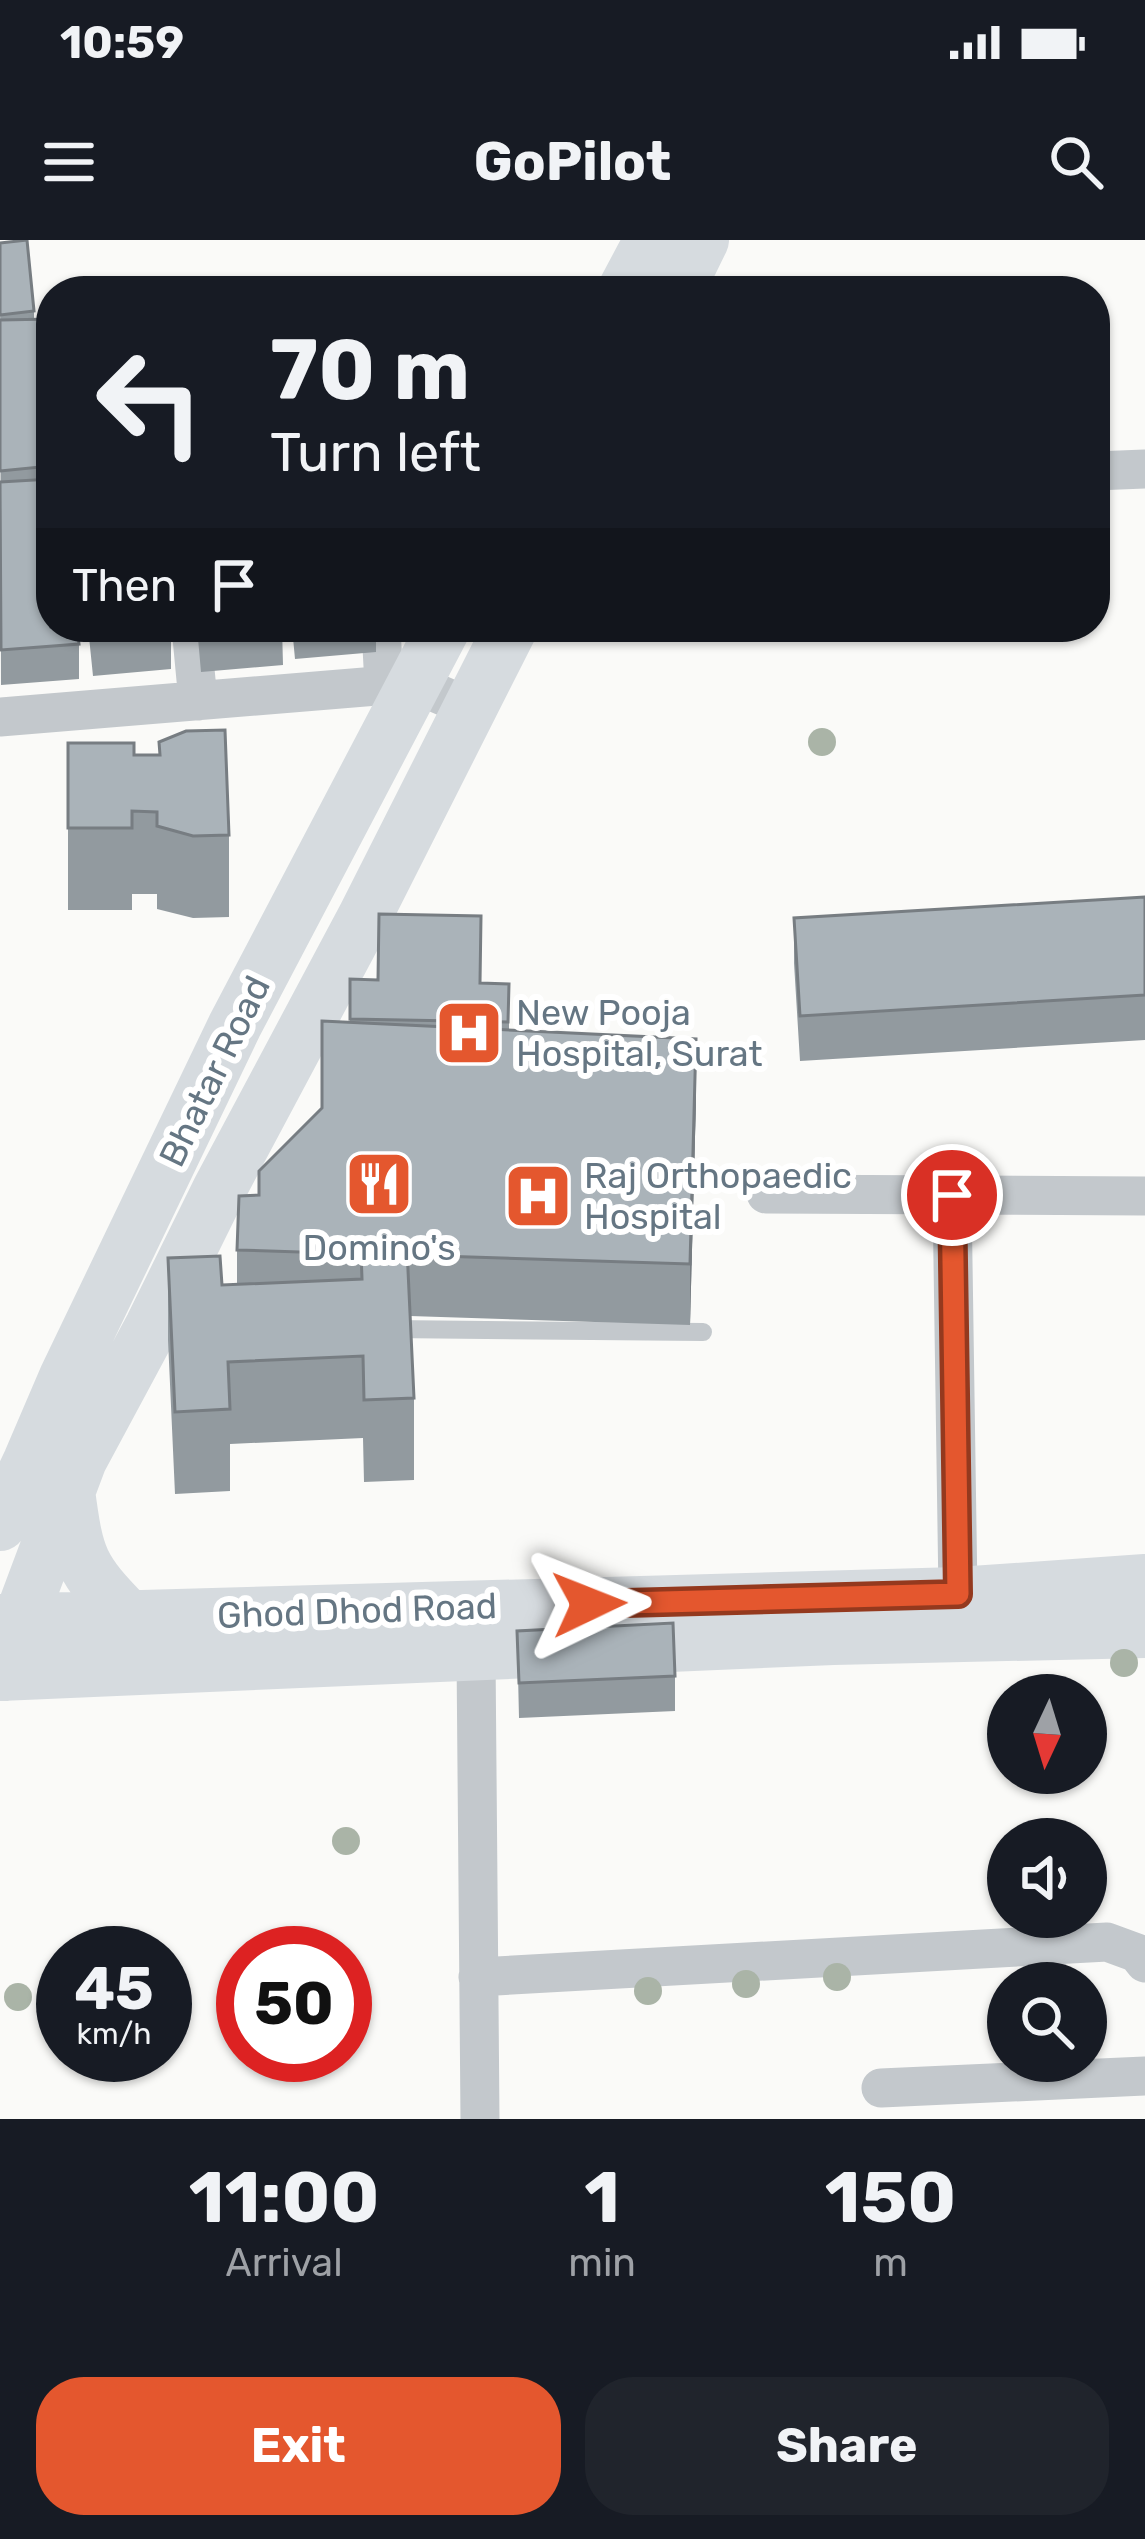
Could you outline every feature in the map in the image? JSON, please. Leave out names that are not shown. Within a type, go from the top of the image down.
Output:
[{"type":"main road","points":[[632,276],[651,240]]},
{"type":"main road","points":[[684,276],[702,240]]},
{"type":"main road","name":"Bhatar Road","points":[[5,1511],[399,685],[432,642]]},
{"type":"main road","points":[[504,642],[220,1190],[164,1326],[107,1408],[10,1620],[3,1674],[833,1638],[1145,1631]]},
{"type":"main road","points":[[68,1489],[83,1565],[128,1617]]},
{"type":"main road","name":"Ghod Dhod Road","points":[[10,1620],[958,1594],[1145,1581]]},
{"type":"street","points":[[1110,470],[1145,469]]},
{"type":"street","points":[[192,642],[198,701]]},
{"type":"street","points":[[386,642],[399,685]]},
{"type":"street","points":[[0,717],[399,685],[471,708]]},
{"type":"street","points":[[766,1194],[1145,1196]]},
{"type":"street","points":[[952,1195],[958,1594]]},
{"type":"street","points":[[476,1654],[480,2119]]},
{"type":"street","points":[[478,1977],[1107,1942],[1136,1953],[1145,1964]]},
{"type":"street","points":[[881,2088],[1145,2076]]},
{"type":"lane","points":[[368,1328],[703,1333]]},
{"type":"building","points":[[27,240],[34,311],[0,315],[0,243]]},
{"type":"building","points":[[36,319],[36,467],[0,471],[0,320]]},
{"type":"building","points":[[36,480],[36,642],[79,644],[1,650],[0,482]]},
{"type":"building","points":[[225,730],[229,835],[193,836],[157,826],[157,812],[132,811],[132,828],[68,828],[68,743],[134,743],[134,755],[160,755],[159,742],[186,731]]},
{"type":"building","points":[[1145,897],[1145,995],[800,1016],[794,918]]},
{"type":"building","points":[[379,914],[481,916],[480,983],[509,984],[508,1022],[350,1019],[350,979],[378,980]]},
{"type":"building","points":[[322,1021],[696,1039],[690,1264],[407,1255],[407,1249],[361,1254],[237,1250],[239,1196],[259,1195],[259,1171],[322,1108]]},
{"type":"building","points":[[407,1249],[414,1398],[364,1400],[363,1356],[228,1362],[230,1409],[175,1412],[168,1258],[220,1256],[222,1285],[362,1279],[361,1251]]},
{"type":"building","points":[[673,1623],[675,1676],[519,1683],[517,1631]]},
{"type":"place","name":"New Pooja Hospital, Surat","points":[[469,1033]]},
{"type":"place","name":"Domino's","points":[[379,1184]]},
{"type":"place","name":"Raj Orthopaedic Hospital","points":[[538,1196]]},
{"type":"route","points":[[589,1604],[958,1594],[952,1195]]}]
